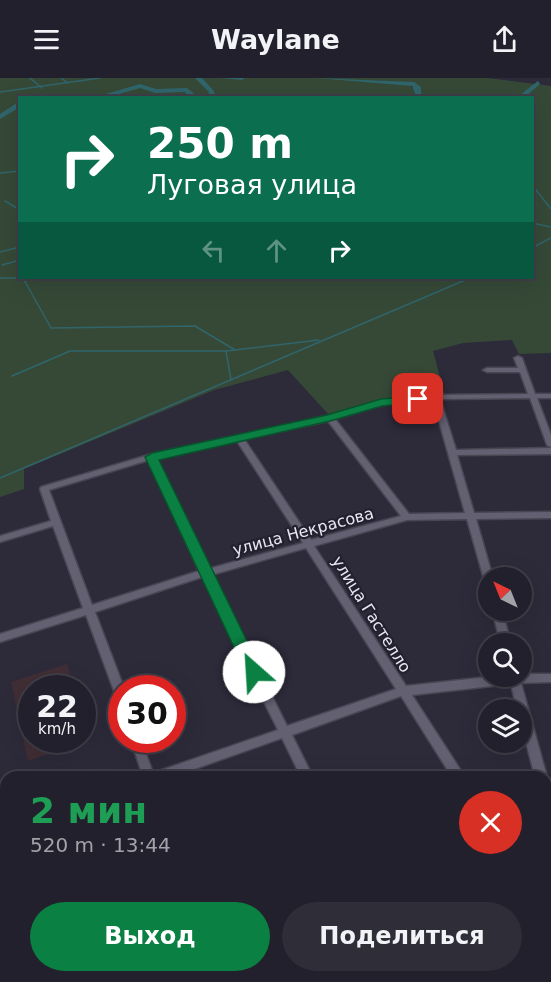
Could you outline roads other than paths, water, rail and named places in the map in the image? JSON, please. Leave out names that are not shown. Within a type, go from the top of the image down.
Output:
[{"type":"street","points":[[518,358],[551,446]]},
{"type":"street","points":[[487,370],[523,370]]},
{"type":"street","points":[[113,675],[44,489],[152,457],[330,418],[381,403],[436,397],[551,396]]},
{"type":"street","points":[[436,397],[486,567]]},
{"type":"street","points":[[330,418],[407,517]]},
{"type":"street","name":"улица Гастелло","points":[[239,437],[311,544],[455,771]]},
{"type":"street","points":[[453,453],[551,452]]},
{"type":"street","points":[[152,457],[205,573],[304,771]]},
{"type":"street","name":"улица Некрасова","points":[[0,638],[205,573],[407,517],[551,515]]},
{"type":"street","points":[[0,539],[57,522]]},
{"type":"street","points":[[532,678],[551,678]]},
{"type":"street","points":[[174,771],[404,691],[478,682]]},
{"type":"street","points":[[517,687],[539,771]]},
{"type":"street","points":[[141,753],[147,771]]},
{"type":"waterway","points":[[30,78],[40,86]]},
{"type":"waterway","points":[[61,78],[67,83]]},
{"type":"waterway","points":[[67,83],[100,78]]},
{"type":"waterway","points":[[198,78],[212,92],[212,96]]},
{"type":"waterway","points":[[224,78],[242,78]]},
{"type":"waterway","points":[[319,78],[414,84],[418,87],[418,95],[420,96]]},
{"type":"waterway","points":[[40,86],[67,83]]},
{"type":"waterway","points":[[522,96],[538,83]]},
{"type":"waterway","points":[[0,92],[40,86]]},
{"type":"waterway","points":[[102,96],[140,86],[155,91],[187,90],[193,96]]},
{"type":"waterway","points":[[0,117],[18,104]]},
{"type":"waterway","points":[[0,173],[18,171]]},
{"type":"waterway","points":[[534,188],[551,209]]},
{"type":"waterway","points":[[5,201],[18,209]]},
{"type":"waterway","points":[[534,223],[551,227]]},
{"type":"waterway","points":[[534,247],[551,238]]},
{"type":"waterway","points":[[0,252],[18,248]]},
{"type":"waterway","points":[[2,265],[18,261]]},
{"type":"waterway","points":[[0,278],[18,278]]},
{"type":"waterway","points":[[24,279],[51,328],[195,326],[235,350]]},
{"type":"waterway","points":[[231,380],[468,279]]},
{"type":"waterway","points":[[235,350],[319,340]]},
{"type":"waterway","points":[[226,351],[235,350]]},
{"type":"waterway","points":[[12,376],[70,351],[226,351]]},
{"type":"waterway","points":[[226,351],[231,380]]},
{"type":"waterway","points":[[0,478],[231,380]]}]
